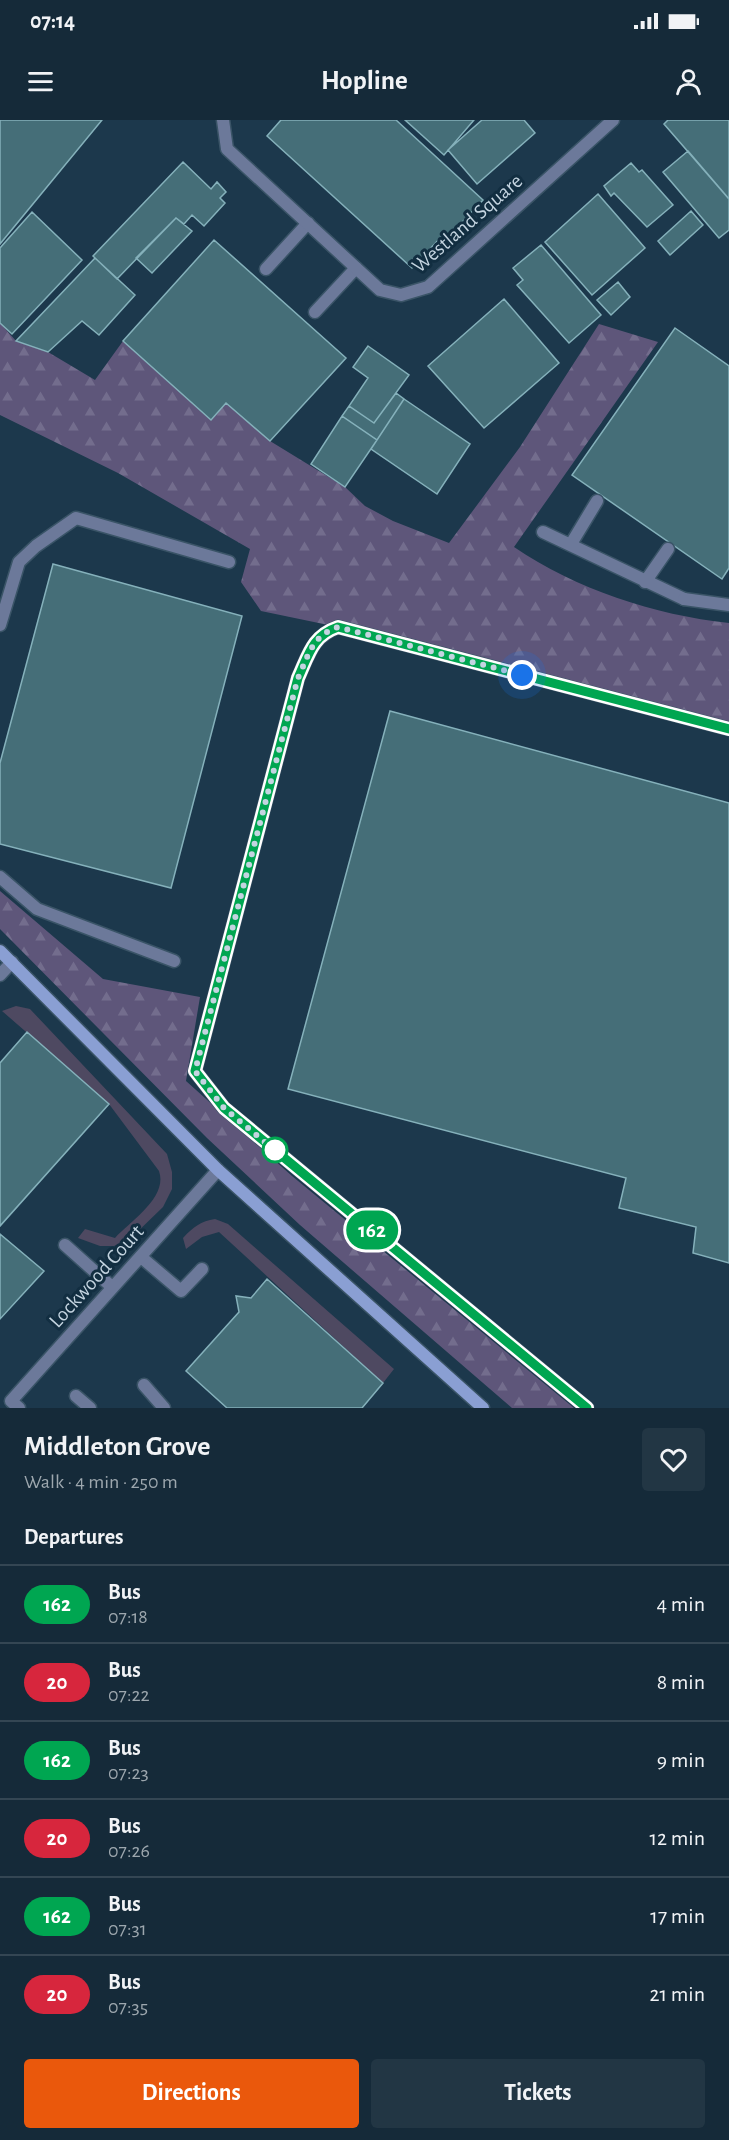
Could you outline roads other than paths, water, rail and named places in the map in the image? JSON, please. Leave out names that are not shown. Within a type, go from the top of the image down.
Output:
[{"type":"street","name":"Westland Square","points":[[224,120],[227,148],[380,290],[400,295],[428,287],[612,120]]},
{"type":"street","points":[[266,269],[308,223]]},
{"type":"street","points":[[315,312],[356,267]]},
{"type":"street","points":[[571,544],[597,501]]},
{"type":"street","points":[[0,625],[19,561],[76,518],[229,562]]},
{"type":"street","points":[[543,532],[684,599],[729,605]]},
{"type":"street","points":[[645,582],[668,549]]},
{"type":"street","points":[[587,1408],[224,1108],[195,1071],[298,678],[312,646],[322,633],[338,627],[729,729]]},
{"type":"street","points":[[0,877],[37,909],[174,961]]},
{"type":"street","points":[[0,951],[218,1170],[483,1408]]},
{"type":"street","points":[[0,975],[12,962]]},
{"type":"street","name":"Lockwood Court","points":[[11,1406],[112,1287],[218,1170]]},
{"type":"street","points":[[65,1245],[112,1287]]},
{"type":"street","points":[[141,1257],[181,1291],[202,1269]]},
{"type":"street","points":[[144,1385],[164,1408]]},
{"type":"street","points":[[76,1396],[90,1408]]}]
